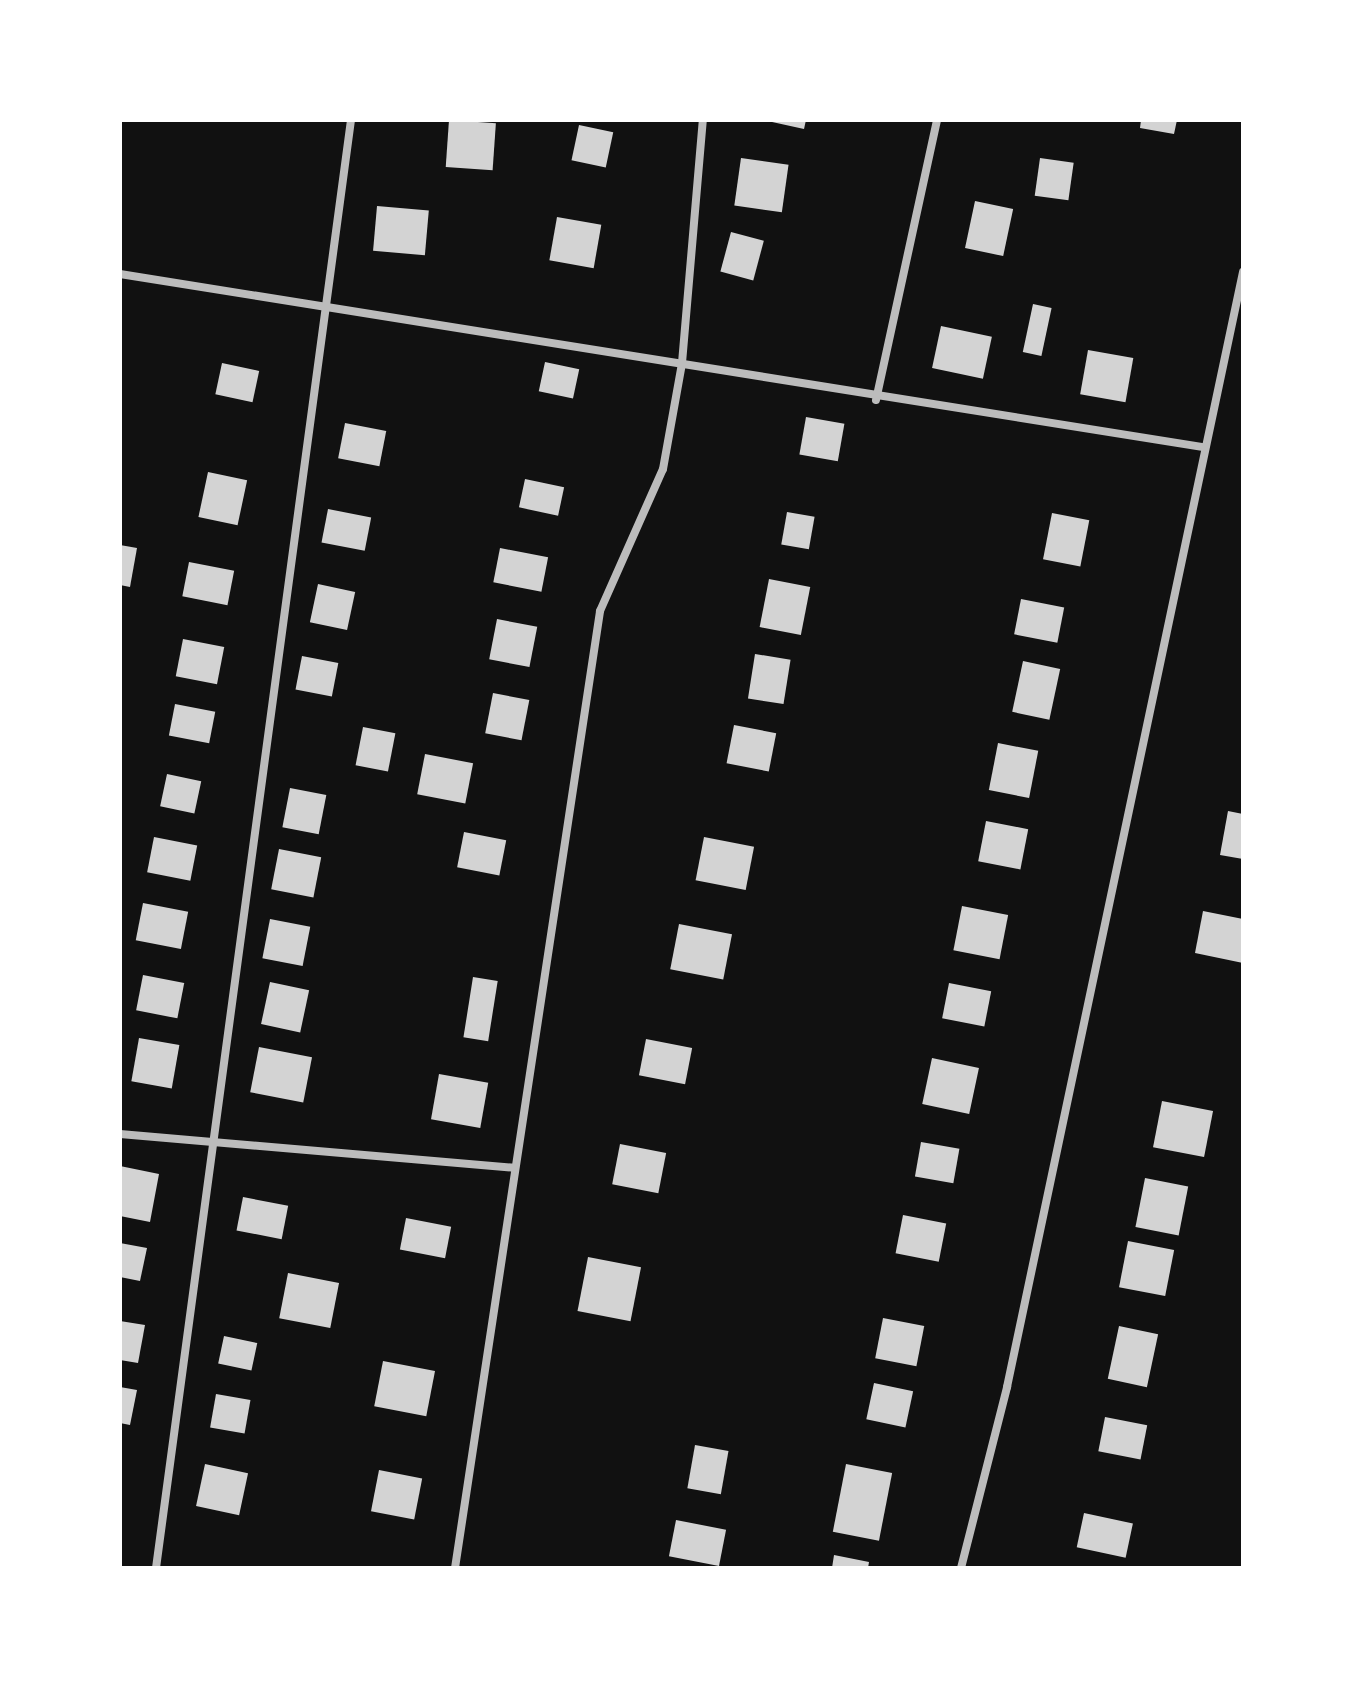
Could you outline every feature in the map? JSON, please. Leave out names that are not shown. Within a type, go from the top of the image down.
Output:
[{"type":"street","points":[[156,1568],[208,1146],[322,305],[351,120]]},
{"type":"street","points":[[455,1568],[600,611],[663,469],[682,363],[703,120]]},
{"type":"street","points":[[876,400],[937,120]]},
{"type":"street","points":[[961,1568],[1007,1387],[1203,447],[1243,272]]},
{"type":"street","points":[[120,274],[682,363],[876,400],[1203,447]]},
{"type":"street","points":[[120,1134],[208,1146],[515,1168]]},
{"type":"building","points":[[449,120],[496,123],[493,170],[446,167]]},
{"type":"building","points":[[763,120],[806,120],[804,129]]},
{"type":"building","points":[[1141,120],[1177,120],[1174,134],[1140,128]]},
{"type":"building","points":[[579,125],[613,132],[606,167],[572,160]]},
{"type":"building","points":[[741,158],[789,165],[782,212],[734,206]]},
{"type":"building","points":[[1040,158],[1074,163],[1068,200],[1035,196]]},
{"type":"building","points":[[975,201],[1013,209],[1003,256],[965,248]]},
{"type":"building","points":[[377,206],[429,211],[425,255],[373,251]]},
{"type":"building","points":[[557,217],[601,225],[594,268],[549,260]]},
{"type":"building","points":[[731,232],[764,241],[753,280],[720,272]]},
{"type":"building","points":[[1033,304],[1052,308],[1041,356],[1023,352]]},
{"type":"building","points":[[941,326],[992,337],[983,379],[932,368]]},
{"type":"building","points":[[1088,350],[1133,358],[1125,402],[1080,394]]},
{"type":"building","points":[[545,362],[579,369],[573,399],[539,391]]},
{"type":"building","points":[[222,363],[259,371],[253,402],[215,394]]},
{"type":"building","points":[[806,417],[844,424],[838,461],[799,454]]},
{"type":"building","points":[[345,423],[386,431],[379,466],[338,458]]},
{"type":"building","points":[[208,472],[247,480],[238,525],[198,517]]},
{"type":"building","points":[[525,479],[564,487],[558,516],[519,507]]},
{"type":"building","points":[[328,509],[371,517],[365,551],[322,542]]},
{"type":"building","points":[[787,512],[815,517],[809,549],[781,544]]},
{"type":"building","points":[[1052,513],[1089,520],[1080,566],[1043,559]]},
{"type":"building","points":[[120,545],[137,548],[130,587],[120,585]]},
{"type":"building","points":[[500,548],[548,557],[541,592],[493,582]]},
{"type":"building","points":[[189,562],[234,571],[227,605],[182,596]]},
{"type":"building","points":[[769,579],[810,587],[801,635],[760,627]]},
{"type":"building","points":[[318,584],[355,592],[347,630],[310,622]]},
{"type":"building","points":[[1021,599],[1064,607],[1057,643],[1014,634]]},
{"type":"building","points":[[497,619],[537,627],[529,667],[489,659]]},
{"type":"building","points":[[183,639],[224,647],[217,684],[176,676]]},
{"type":"building","points":[[755,654],[791,660],[784,704],[748,698]]},
{"type":"building","points":[[302,656],[338,663],[332,696],[296,689]]},
{"type":"building","points":[[1023,661],[1060,669],[1049,720],[1012,712]]},
{"type":"building","points":[[493,693],[529,700],[521,740],[485,733]]},
{"type":"building","points":[[175,704],[215,712],[209,743],[169,735]]},
{"type":"building","points":[[734,725],[776,733],[769,771],[727,763]]},
{"type":"building","points":[[363,727],[395,733],[388,772],[356,765]]},
{"type":"building","points":[[998,743],[1038,751],[1029,798],[989,790]]},
{"type":"building","points":[[425,754],[473,763],[465,804],[417,794]]},
{"type":"building","points":[[167,774],[201,781],[194,814],[160,806]]},
{"type":"building","points":[[290,788],[326,795],[319,834],[282,827]]},
{"type":"building","points":[[1228,811],[1243,814],[1243,859],[1220,855]]},
{"type":"building","points":[[986,821],[1028,829],[1020,869],[978,861]]},
{"type":"building","points":[[464,832],[506,840],[499,876],[457,867]]},
{"type":"building","points":[[154,837],[197,845],[190,881],[147,872]]},
{"type":"building","points":[[704,837],[754,847],[746,890],[696,880]]},
{"type":"building","points":[[279,849],[321,857],[313,897],[271,889]]},
{"type":"building","points":[[143,903],[188,912],[181,949],[136,940]]},
{"type":"building","points":[[962,906],[1008,915],[1000,959],[953,950]]},
{"type":"building","points":[[1203,911],[1243,919],[1243,963],[1195,953]]},
{"type":"building","points":[[270,919],[310,927],[303,966],[262,958]]},
{"type":"building","points":[[679,924],[732,934],[723,979],[670,969]]},
{"type":"building","points":[[143,975],[184,983],[177,1018],[136,1010]]},
{"type":"building","points":[[473,977],[498,981],[488,1041],[463,1037]]},
{"type":"building","points":[[270,982],[309,990],[300,1032],[261,1024]]},
{"type":"building","points":[[949,983],[991,991],[984,1027],[942,1018]]},
{"type":"building","points":[[139,1038],[179,1045],[172,1088],[131,1081]]},
{"type":"building","points":[[646,1039],[692,1048],[685,1084],[639,1075]]},
{"type":"building","points":[[259,1047],[312,1057],[303,1102],[250,1092]]},
{"type":"building","points":[[932,1058],[979,1068],[969,1114],[922,1104]]},
{"type":"building","points":[[439,1074],[488,1083],[480,1128],[431,1119]]},
{"type":"building","points":[[1162,1101],[1213,1111],[1204,1157],[1153,1147]]},
{"type":"building","points":[[921,1142],[959,1149],[953,1183],[915,1176]]},
{"type":"building","points":[[620,1144],[666,1153],[658,1193],[612,1184]]},
{"type":"building","points":[[120,1166],[159,1174],[150,1222],[120,1216]]},
{"type":"building","points":[[1145,1178],[1188,1186],[1179,1235],[1135,1227]]},
{"type":"building","points":[[243,1197],[288,1206],[282,1239],[237,1230]]},
{"type":"building","points":[[903,1215],[946,1223],[939,1262],[896,1253]]},
{"type":"building","points":[[406,1218],[451,1227],[445,1258],[400,1249]]},
{"type":"building","points":[[1128,1241],[1174,1250],[1165,1296],[1119,1287]]},
{"type":"building","points":[[120,1243],[147,1248],[140,1281],[120,1277]]},
{"type":"building","points":[[588,1257],[641,1267],[631,1321],[578,1311]]},
{"type":"building","points":[[288,1273],[339,1283],[330,1328],[279,1318]]},
{"type":"building","points":[[883,1318],[924,1326],[916,1366],[875,1358]]},
{"type":"building","points":[[120,1321],[145,1325],[138,1363],[120,1360]]},
{"type":"building","points":[[1119,1326],[1158,1334],[1147,1387],[1108,1379]]},
{"type":"building","points":[[224,1336],[257,1343],[251,1370],[218,1363]]},
{"type":"building","points":[[383,1361],[435,1371],[426,1416],[374,1406]]},
{"type":"building","points":[[874,1383],[913,1391],[905,1428],[866,1419]]},
{"type":"building","points":[[120,1387],[137,1390],[130,1425],[120,1423]]},
{"type":"building","points":[[216,1394],[250,1400],[245,1434],[210,1427]]},
{"type":"building","points":[[1105,1417],[1147,1425],[1141,1460],[1098,1451]]},
{"type":"building","points":[[695,1445],[728,1451],[721,1494],[687,1488]]},
{"type":"building","points":[[205,1464],[248,1473],[239,1515],[196,1506]]},
{"type":"building","points":[[846,1464],[892,1473],[879,1541],[833,1532]]},
{"type":"building","points":[[379,1470],[422,1478],[414,1520],[371,1511]]},
{"type":"building","points":[[1084,1513],[1133,1523],[1126,1558],[1077,1547]]},
{"type":"building","points":[[676,1520],[726,1530],[719,1566],[669,1556]]},
{"type":"building","points":[[834,1555],[869,1562],[868,1568],[832,1568]]}]
